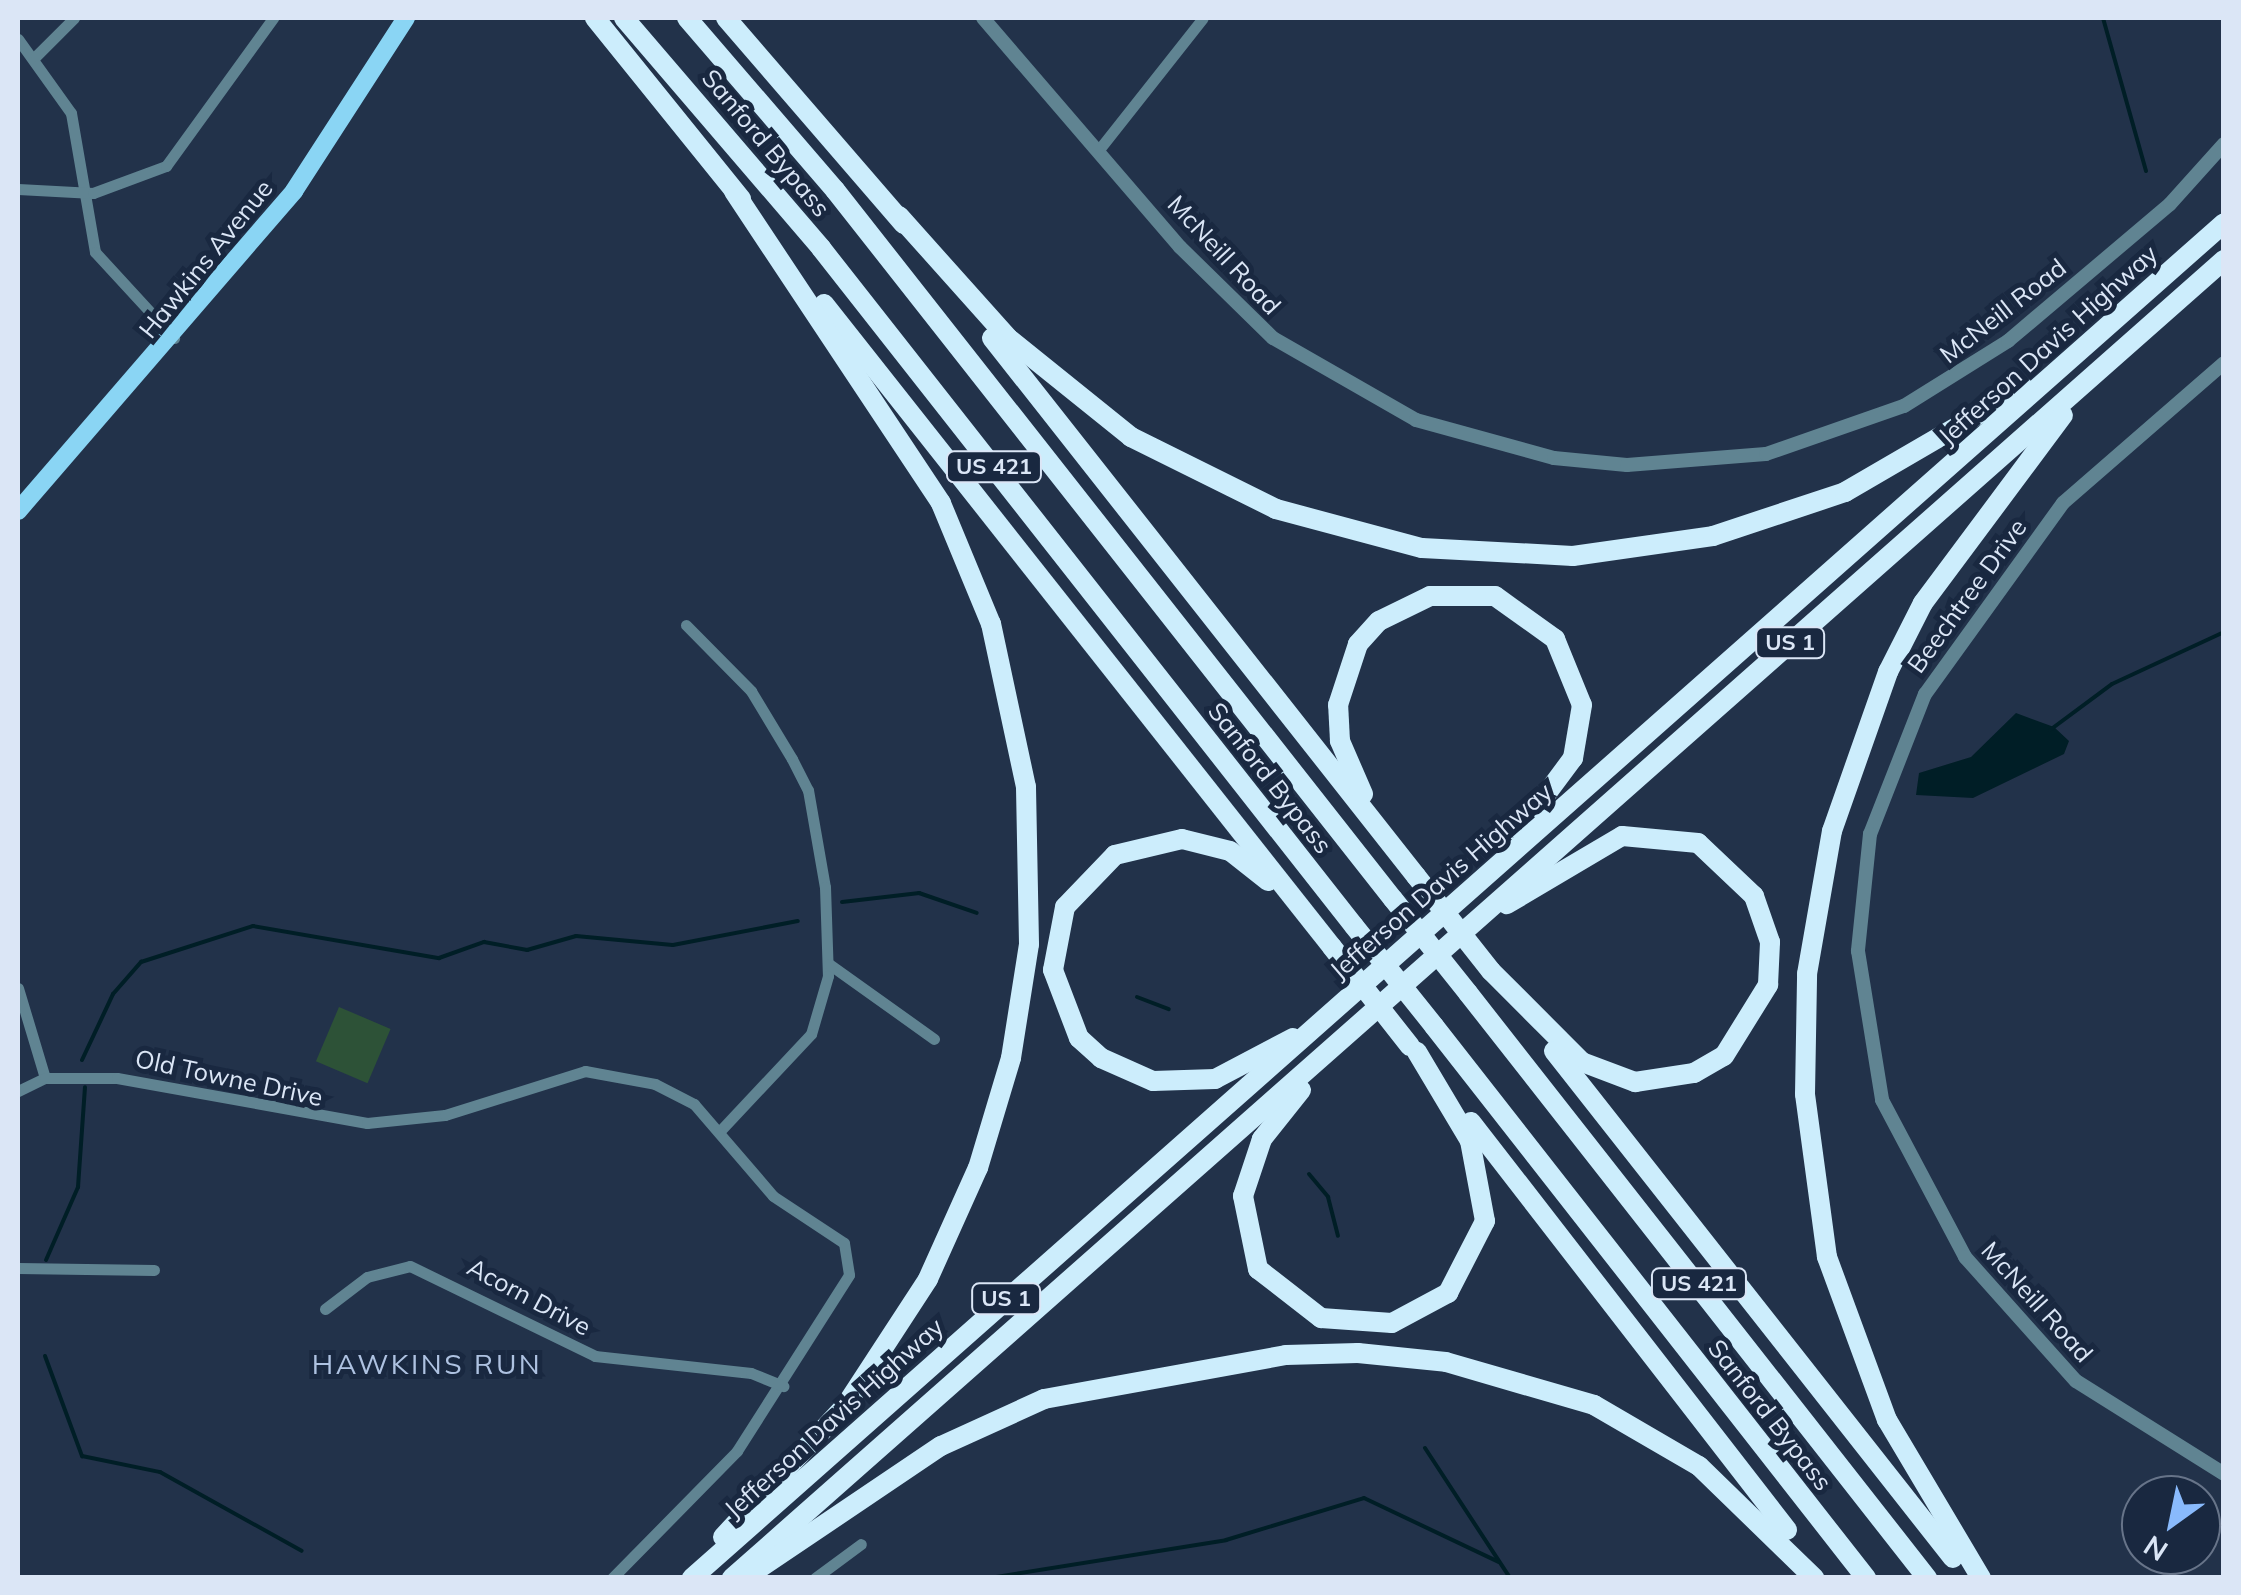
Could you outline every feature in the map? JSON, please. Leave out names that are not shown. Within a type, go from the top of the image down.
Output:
[{"type":"highway","points":[[595,18],[1414,1049],[1825,1578]]},
{"type":"highway","name":"Sanford Bypass","points":[[624,18],[821,248],[1866,1578]]},
{"type":"highway","name":"Sanford Bypass","points":[[687,18],[835,190],[1927,1578]]},
{"type":"highway","points":[[726,18],[899,216],[1034,362],[1142,444],[1318,524],[1458,552],[1615,553],[1755,526],[1897,466],[2076,355]]},
{"type":"highway","points":[[699,1571],[726,1531],[846,1405],[928,1278],[978,1168],[1011,1058],[1029,944],[1026,787],[991,624],[941,503],[734,191]]},
{"type":"highway","points":[[899,216],[1968,1578]]},
{"type":"highway","name":"Jefferson Davis Highway","points":[[699,1571],[2224,223]]},
{"type":"highway","name":"Jefferson Davis Highway","points":[[732,1578],[2224,260]]},
{"type":"highway","points":[[1981,1578],[1888,1420],[1828,1257],[1806,1094],[1807,974],[1832,830],[1888,672],[1952,561],[2098,372]]},
{"type":"highway","points":[[1413,872],[1353,775],[1338,705],[1344,672],[1378,621],[1430,596],[1463,592],[1495,596],[1555,638],[1582,705],[1558,788],[1487,875]]},
{"type":"highway","points":[[1482,915],[1604,844],[1666,835],[1698,843],[1730,866],[1754,896],[1770,942],[1768,985],[1743,1037],[1694,1073],[1668,1080],[1595,1070],[1490,970]]},
{"type":"highway","points":[[1304,1033],[1215,1079],[1153,1081],[1124,1071],[1065,1016],[1053,970],[1058,926],[1077,888],[1105,863],[1182,839],[1230,852],[1332,947]]},
{"type":"highway","points":[[1320,1059],[1262,1138],[1243,1196],[1243,1228],[1258,1269],[1320,1318],[1392,1323],[1448,1293],[1485,1221],[1470,1141],[1414,1049]]},
{"type":"highway","points":[[745,1578],[941,1446],[1044,1399],[1266,1358],[1358,1354],[1500,1374],[1609,1412],[1699,1466],[1814,1578]]},
{"type":"main road","name":"Hawkins Avenue","points":[[18,511],[174,338],[294,191],[406,18]]},
{"type":"street","points":[[36,56],[74,18]]},
{"type":"street","points":[[18,189],[82,193],[166,166],[273,18]]},
{"type":"street","name":"McNeill Road","points":[[984,18],[1101,147],[1233,304],[1317,368],[1461,437],[1626,465],[1766,454],[1922,396],[2008,342],[2170,204],[2224,144]]},
{"type":"street","points":[[1101,147],[1202,18]]},
{"type":"street","points":[[18,39],[36,56],[71,112],[95,252],[174,338]]},
{"type":"street","name":"Beechtree Drive","points":[[1882,1100],[1858,952],[1864,862],[1895,756],[1963,635],[2063,503],[2224,363]]},
{"type":"street","points":[[686,625],[751,691],[808,790],[829,964],[800,1054],[720,1130]]},
{"type":"street","points":[[829,964],[934,1039]]},
{"type":"street","points":[[18,988],[45,1078]]},
{"type":"street","name":"Old Towne Drive","points":[[18,1092],[45,1078],[117,1078],[368,1123],[445,1115],[585,1072],[655,1084],[720,1130],[773,1196],[844,1243],[849,1275],[784,1386]]},
{"type":"street","name":"McNeill Road","points":[[1882,1100],[1936,1212],[2030,1336],[2148,1432],[2224,1474]]},
{"type":"street","name":"Acorn Drive","points":[[325,1309],[366,1277],[410,1266],[595,1356],[750,1373],[784,1386]]},
{"type":"street","points":[[18,1268],[154,1270]]},
{"type":"street","points":[[612,1578],[696,1498],[784,1386]]},
{"type":"street","points":[[815,1578],[861,1544]]},
{"type":"green space","points":[[339,1007],[391,1029],[367,1083],[316,1061]]},
{"type":"water","points":[[2016,713],[2054,727],[2069,741],[2064,754],[1973,798],[1916,795],[1919,773],[1971,757]]},
{"type":"waterway","points":[[2103,18],[2146,171]]},
{"type":"waterway","points":[[2050,730],[2112,684],[2224,632]]},
{"type":"waterway","points":[[842,902],[919,893],[977,913]]},
{"type":"waterway","points":[[82,1060],[113,994],[141,962],[253,926],[439,958],[484,942],[527,950],[576,936],[673,945],[798,921]]},
{"type":"waterway","points":[[1137,997],[1169,1009]]},
{"type":"waterway","points":[[46,1260],[78,1187],[85,1087]]},
{"type":"waterway","points":[[1309,1174],[1328,1197],[1338,1236]]},
{"type":"waterway","points":[[45,1356],[82,1456],[160,1472],[302,1551]]},
{"type":"waterway","points":[[1425,1448],[1510,1578]]},
{"type":"waterway","points":[[990,1578],[1226,1540],[1364,1498],[1499,1562]]},
{"type":"district","name":"HAWKINS RUN","points":[[427,1364]]}]
